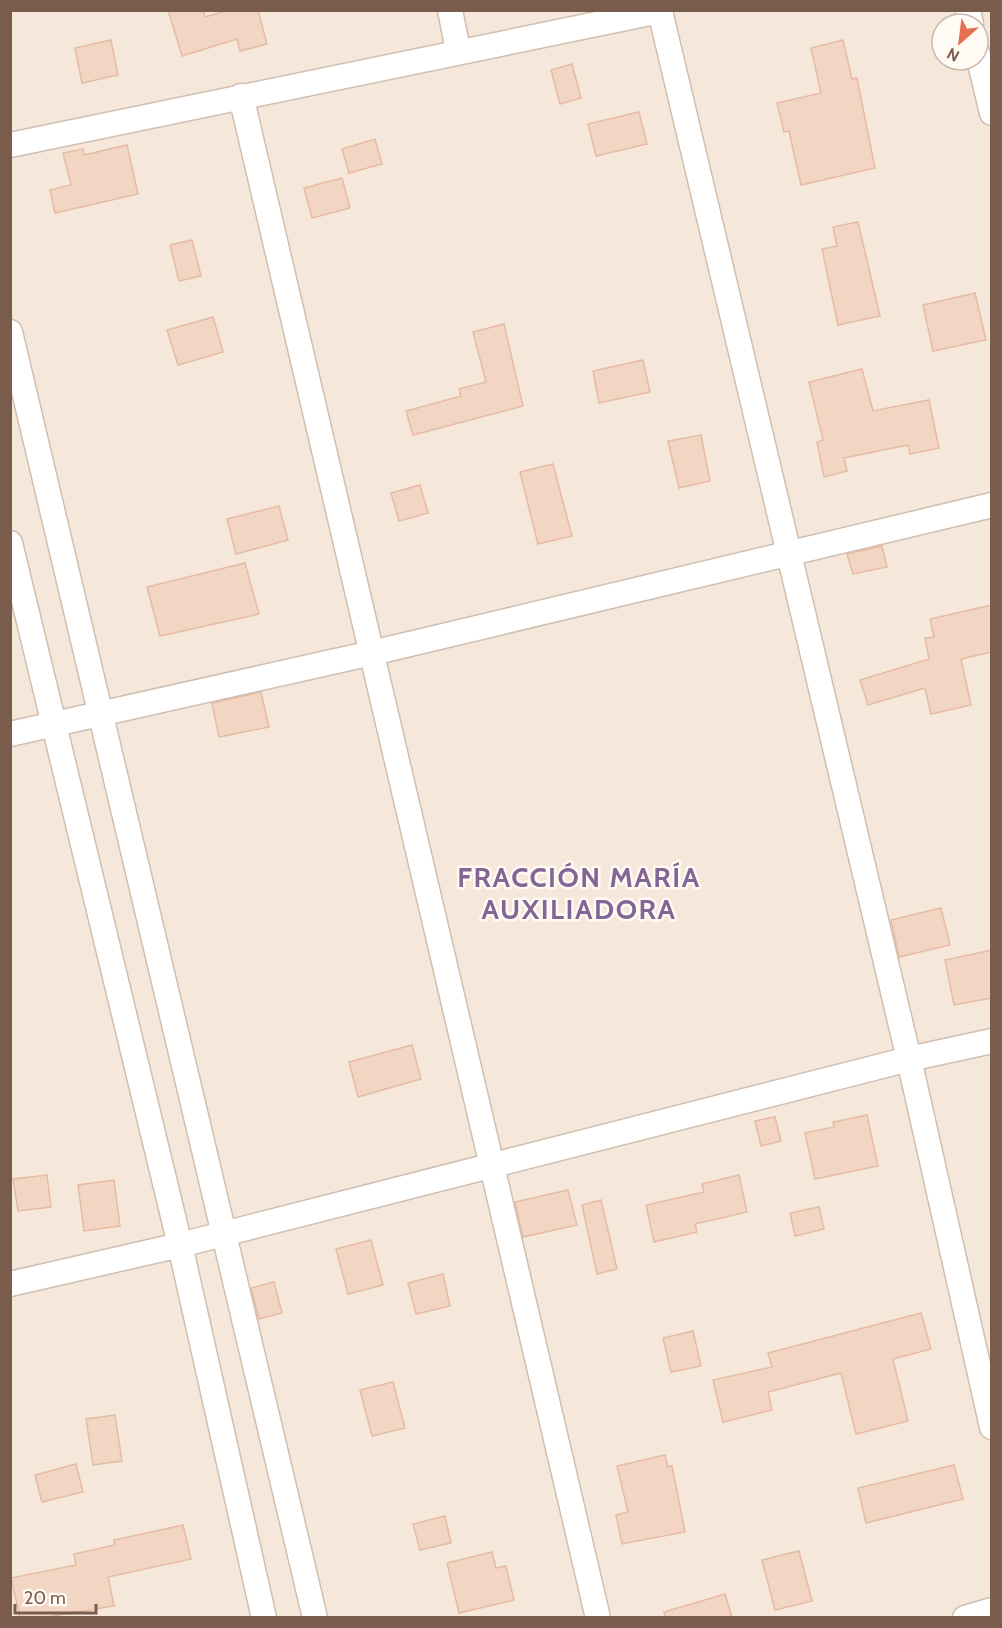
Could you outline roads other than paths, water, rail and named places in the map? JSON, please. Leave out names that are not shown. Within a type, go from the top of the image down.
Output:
[{"type":"street","points":[[450,10],[458,50]]},
{"type":"street","points":[[10,145],[458,50],[660,10],[909,1059],[992,1426]]},
{"type":"street","points":[[982,72],[992,113]]},
{"type":"street","points":[[242,96],[597,1617]]},
{"type":"street","points":[[10,332],[315,1617]]},
{"type":"street","points":[[10,734],[372,653],[787,552],[992,505]]},
{"type":"street","points":[[10,543],[52,726],[180,1245],[264,1617]]},
{"type":"street","points":[[10,1284],[180,1245],[909,1059],[992,1041]]},
{"type":"street","points":[[965,1617],[992,1610]]},
{"type":"district","name":"FRACCIÓN MARÍA AUXILIADORA","points":[[579,893]]}]
